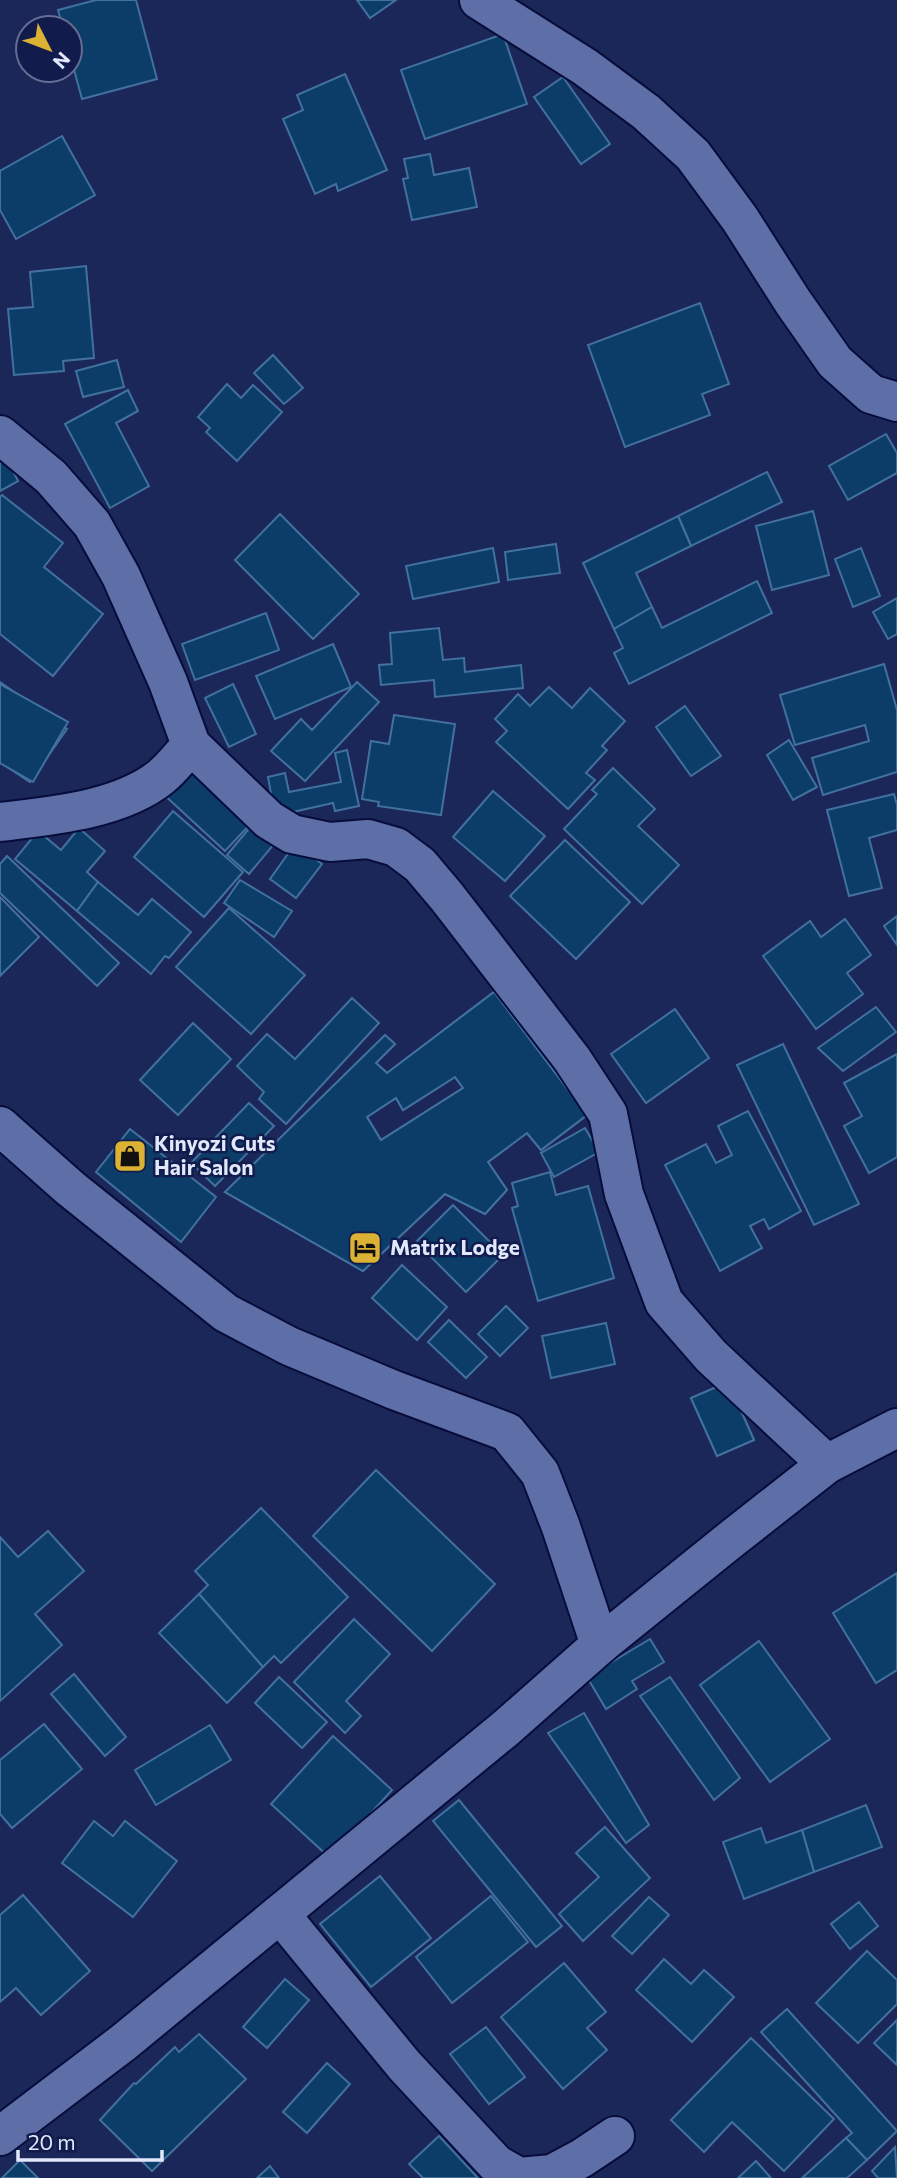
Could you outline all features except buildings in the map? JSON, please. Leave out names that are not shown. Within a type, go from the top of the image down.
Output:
[{"type":"street","points":[[480,0],[585,67],[646,112],[693,155],[740,219],[835,362],[871,394],[897,402]]},
{"type":"street","points":[[0,435],[51,477],[92,524],[121,576],[168,682],[191,745],[269,820],[292,834],[330,842],[368,839],[396,847],[420,865],[447,897],[572,1059],[608,1114],[624,1194],[664,1302],[710,1356],[828,1464]]},
{"type":"street","points":[[0,822],[74,812],[135,794],[162,776],[191,745]]},
{"type":"street","points":[[0,1126],[70,1188],[226,1313],[289,1346],[394,1390],[507,1432],[540,1473],[600,1645]]},
{"type":"street","points":[[0,2136],[124,2042],[506,1728],[600,1645],[828,1464],[897,1429]]},
{"type":"street","points":[[280,1914],[404,2065],[496,2164],[519,2176],[552,2174],[615,2136]]},
{"type":"place","name":"Kinyozi Cuts Hair Salon","points":[[130,1156]]},
{"type":"place","name":"Matrix Lodge","points":[[365,1248]]}]
